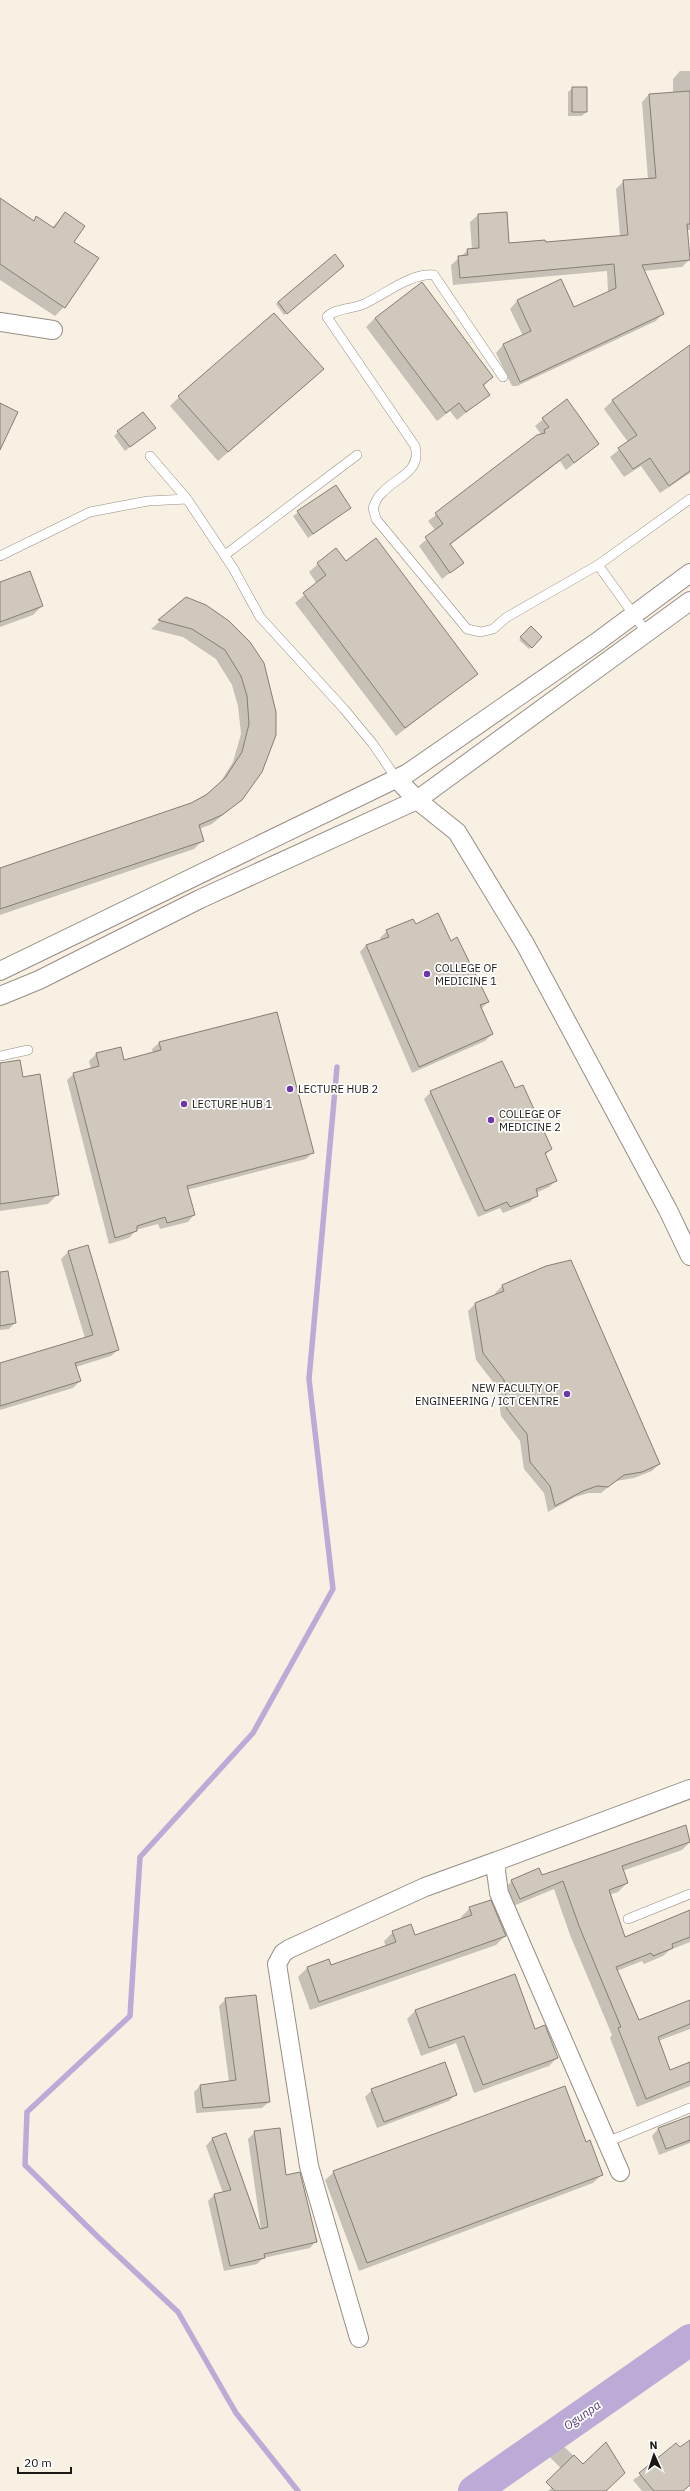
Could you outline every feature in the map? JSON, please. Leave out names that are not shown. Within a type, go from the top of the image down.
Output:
[{"type":"street","points":[[0,322],[53,330]]},
{"type":"street","points":[[0,971],[408,773],[634,615],[690,573]]},
{"type":"street","points":[[0,996],[39,980],[200,899],[417,800],[690,601]]},
{"type":"street","points":[[396,778],[417,800],[456,832],[525,944],[668,1210],[690,1256]]},
{"type":"street","points":[[359,2338],[310,2166],[277,1964],[283,1953],[425,1887],[690,1790]]},
{"type":"street","points":[[497,1861],[496,1871],[499,1893],[620,2172]]},
{"type":"lane","points":[[503,377],[434,275],[419,276],[363,304],[333,312],[327,317],[415,446],[418,456],[414,467],[380,494],[373,508],[376,519],[467,629],[481,632],[493,629],[507,617],[598,565],[690,499]]},
{"type":"lane","points":[[225,555],[357,455]]},
{"type":"lane","points":[[150,456],[187,499],[225,555],[260,617],[358,726],[396,778]]},
{"type":"lane","points":[[0,556],[90,512],[148,501],[187,499]]},
{"type":"lane","points":[[598,565],[647,633]]},
{"type":"lane","points":[[0,1056],[28,1050]]},
{"type":"lane","points":[[628,1919],[690,1894]]},
{"type":"lane","points":[[607,2142],[690,2108]]},
{"type":"building","points":[[572,87],[587,87],[587,112],[572,112]]},
{"type":"building","points":[[690,91],[690,224],[687,224],[690,260],[642,265],[664,314],[520,382],[503,344],[531,331],[517,300],[561,279],[574,307],[616,288],[614,264],[460,278],[458,256],[468,255],[467,249],[479,248],[478,214],[507,212],[509,243],[545,240],[546,242],[628,235],[623,180],[656,178],[649,94]]},
{"type":"building","points":[[0,198],[34,221],[36,216],[54,228],[65,212],[85,226],[74,242],[99,258],[65,308],[0,264]]},
{"type":"building","points":[[335,254],[344,266],[287,314],[278,302]]},
{"type":"building","points":[[422,282],[493,377],[483,385],[490,395],[466,412],[459,403],[446,413],[375,318]]},
{"type":"building","points":[[274,313],[324,369],[228,452],[178,396]]},
{"type":"building","points":[[690,345],[690,471],[669,486],[650,458],[633,469],[618,448],[637,435],[612,400]]},
{"type":"building","points":[[567,399],[599,444],[574,463],[568,454],[450,544],[464,563],[450,573],[425,537],[443,524],[435,513],[537,435],[545,433],[544,430],[549,427],[542,418]]},
{"type":"building","points":[[0,403],[18,412],[0,450]]},
{"type":"building","points":[[143,412],[156,428],[130,447],[117,431]]},
{"type":"building","points":[[336,485],[351,508],[313,534],[297,511]]},
{"type":"building","points":[[376,538],[478,674],[405,728],[303,593],[326,575],[317,563],[336,548],[346,561]]},
{"type":"building","points":[[30,571],[43,606],[0,622],[0,582]]},
{"type":"building","points":[[186,597],[206,605],[229,621],[250,642],[264,663],[276,712],[276,735],[262,772],[242,800],[222,815],[199,825],[204,841],[0,909],[0,868],[191,803],[206,795],[225,778],[242,752],[249,724],[247,696],[241,676],[225,650],[192,629],[158,620]]},
{"type":"building","points":[[531,626],[542,637],[532,648],[520,637]]},
{"type":"building","name":"COLLEGE OF MEDICINE 1","points":[[438,913],[451,941],[457,937],[489,1002],[480,1005],[493,1034],[419,1067],[366,945],[389,937],[386,930],[413,919],[416,924]]},
{"type":"building","points":[[277,1012],[314,1153],[187,1186],[195,1215],[167,1223],[165,1217],[137,1226],[137,1231],[115,1238],[73,1073],[99,1066],[96,1053],[121,1047],[124,1060],[161,1050],[159,1042]]},
{"type":"building","points":[[20,1060],[23,1077],[40,1074],[59,1195],[0,1204],[0,1063]]},
{"type":"building","name":"COLLEGE OF MEDICINE 2","points":[[502,1061],[515,1088],[523,1085],[552,1149],[545,1153],[557,1181],[536,1189],[538,1196],[510,1207],[507,1202],[485,1211],[430,1091]]},
{"type":"building","points":[[88,1245],[119,1350],[75,1363],[81,1381],[0,1406],[0,1363],[93,1335],[68,1251]]},
{"type":"building","name":"NEW FACULTY OF ENGINEERING / ICT CENTRE","points":[[571,1260],[660,1464],[642,1472],[624,1475],[608,1487],[597,1486],[583,1491],[555,1506],[550,1486],[530,1462],[527,1434],[507,1409],[504,1380],[483,1353],[475,1303],[504,1291],[502,1285],[546,1266]]},
{"type":"building","points":[[8,1271],[16,1323],[0,1326],[0,1272]]},
{"type":"building","points":[[686,1825],[690,1842],[622,1866],[628,1883],[609,1890],[625,1937],[690,1910],[690,1937],[672,1944],[673,1948],[653,1956],[651,1953],[616,1967],[639,2020],[690,2000],[690,2024],[658,2037],[670,2070],[690,2062],[690,2081],[646,2099],[618,2028],[621,2027],[579,1926],[563,1881],[520,1899],[511,1880],[539,1868],[542,1875]]},
{"type":"building","points":[[491,1900],[506,1936],[319,2002],[307,1967],[329,1959],[331,1965],[396,1942],[392,1931],[411,1924],[415,1935],[472,1915],[469,1907]]},
{"type":"building","points":[[515,1974],[535,2029],[545,2025],[558,2058],[483,2085],[464,2036],[429,2048],[415,2010]]},
{"type":"building","points":[[256,1995],[270,2102],[203,2108],[200,2085],[236,2080],[225,1998]]},
{"type":"building","points":[[445,2062],[457,2095],[384,2122],[371,2089]]},
{"type":"building","points":[[565,2086],[586,2142],[590,2140],[603,2175],[367,2263],[333,2171]]},
{"type":"building","points":[[690,2116],[690,2140],[666,2149],[658,2128]]},
{"type":"building","points":[[280,2128],[286,2175],[300,2172],[317,2242],[264,2254],[265,2258],[230,2266],[214,2194],[231,2190],[212,2138],[226,2133],[260,2229],[268,2227],[254,2131]]},
{"type":"building","points":[[690,2440],[690,2485],[683,2491],[654,2491],[639,2473],[676,2443],[680,2447]]},
{"type":"building","points":[[606,2442],[625,2473],[606,2491],[555,2491],[546,2482],[574,2455],[583,2464]]},
{"type":"waterway","points":[[298,2491],[236,2413],[178,2312],[98,2237],[25,2165],[27,2112],[130,2016],[140,1857],[253,1733],[333,1589],[309,1379],[337,1067]]},
{"type":"waterway","name":"Ogunpa","points":[[474,2491],[690,2340]]},
{"type":"place","name":"COLLEGE OF MEDICINE 1","points":[[427,974]]},
{"type":"place","name":"LECTURE HUB 2","points":[[290,1089]]},
{"type":"place","name":"LECTURE HUB 1","points":[[184,1104]]},
{"type":"place","name":"COLLEGE OF MEDICINE 2","points":[[491,1120]]},
{"type":"place","name":"NEW FACULTY OF ENGINEERING / ICT CENTRE","points":[[567,1394]]}]
